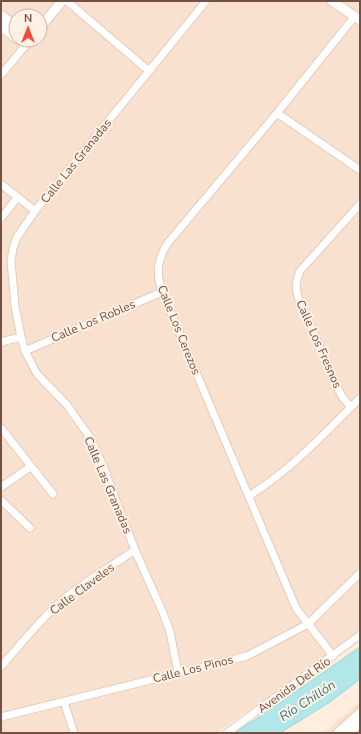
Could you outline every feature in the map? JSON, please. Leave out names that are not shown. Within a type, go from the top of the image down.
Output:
[{"type":"street","points":[[48,18],[62,1]]},
{"type":"street","points":[[67,1],[149,71]]},
{"type":"street","name":"Calle Las Granadas","points":[[178,672],[170,632],[135,550],[103,466],[90,439],[67,405],[37,374],[25,351],[15,306],[11,261],[13,248],[17,237],[35,211],[206,1]]},
{"type":"street","points":[[332,1],[357,18]]},
{"type":"street","name":"Calle Los Cerezos","points":[[333,656],[296,608],[162,292],[158,281],[158,269],[160,255],[168,244],[357,18]]},
{"type":"street","points":[[1,75],[21,48]]},
{"type":"street","points":[[277,112],[360,170]]},
{"type":"street","points":[[1,184],[35,211]]},
{"type":"street","points":[[1,218],[18,197]]},
{"type":"street","name":"Calle Los Fresnos","points":[[351,407],[343,398],[336,385],[295,289],[296,280],[300,271],[360,204]]},
{"type":"street","name":"Calle Los Robles","points":[[25,351],[162,292]]},
{"type":"street","points":[[1,342],[21,337]]},
{"type":"street","points":[[249,496],[265,486],[307,452],[360,398]]},
{"type":"street","points":[[1,428],[30,468],[53,494]]},
{"type":"street","points":[[1,487],[30,468]]},
{"type":"street","points":[[1,500],[30,528]]},
{"type":"street","name":"Calle Claveles","points":[[1,667],[27,636],[55,607],[73,592],[135,550]]},
{"type":"street","name":"Calle Los Pinos","points":[[1,717],[247,656],[308,624],[360,573]]},
{"type":"street","name":"Avenida Del Río","points":[[227,733],[360,635]]},
{"type":"street","points":[[64,702],[74,733]]},
{"type":"street","points":[[338,733],[360,713]]},
{"type":"street","points":[[348,733],[360,723]]},
{"type":"shaded area","points":[[1,1],[360,1],[360,630],[337,649],[216,733],[1,733]]},
{"type":"shaded area","points":[[360,701],[360,733],[324,733]]},
{"type":"water","name":"Río Chillón","points":[[360,647],[360,679],[330,702],[280,733],[233,733],[255,720]]}]
